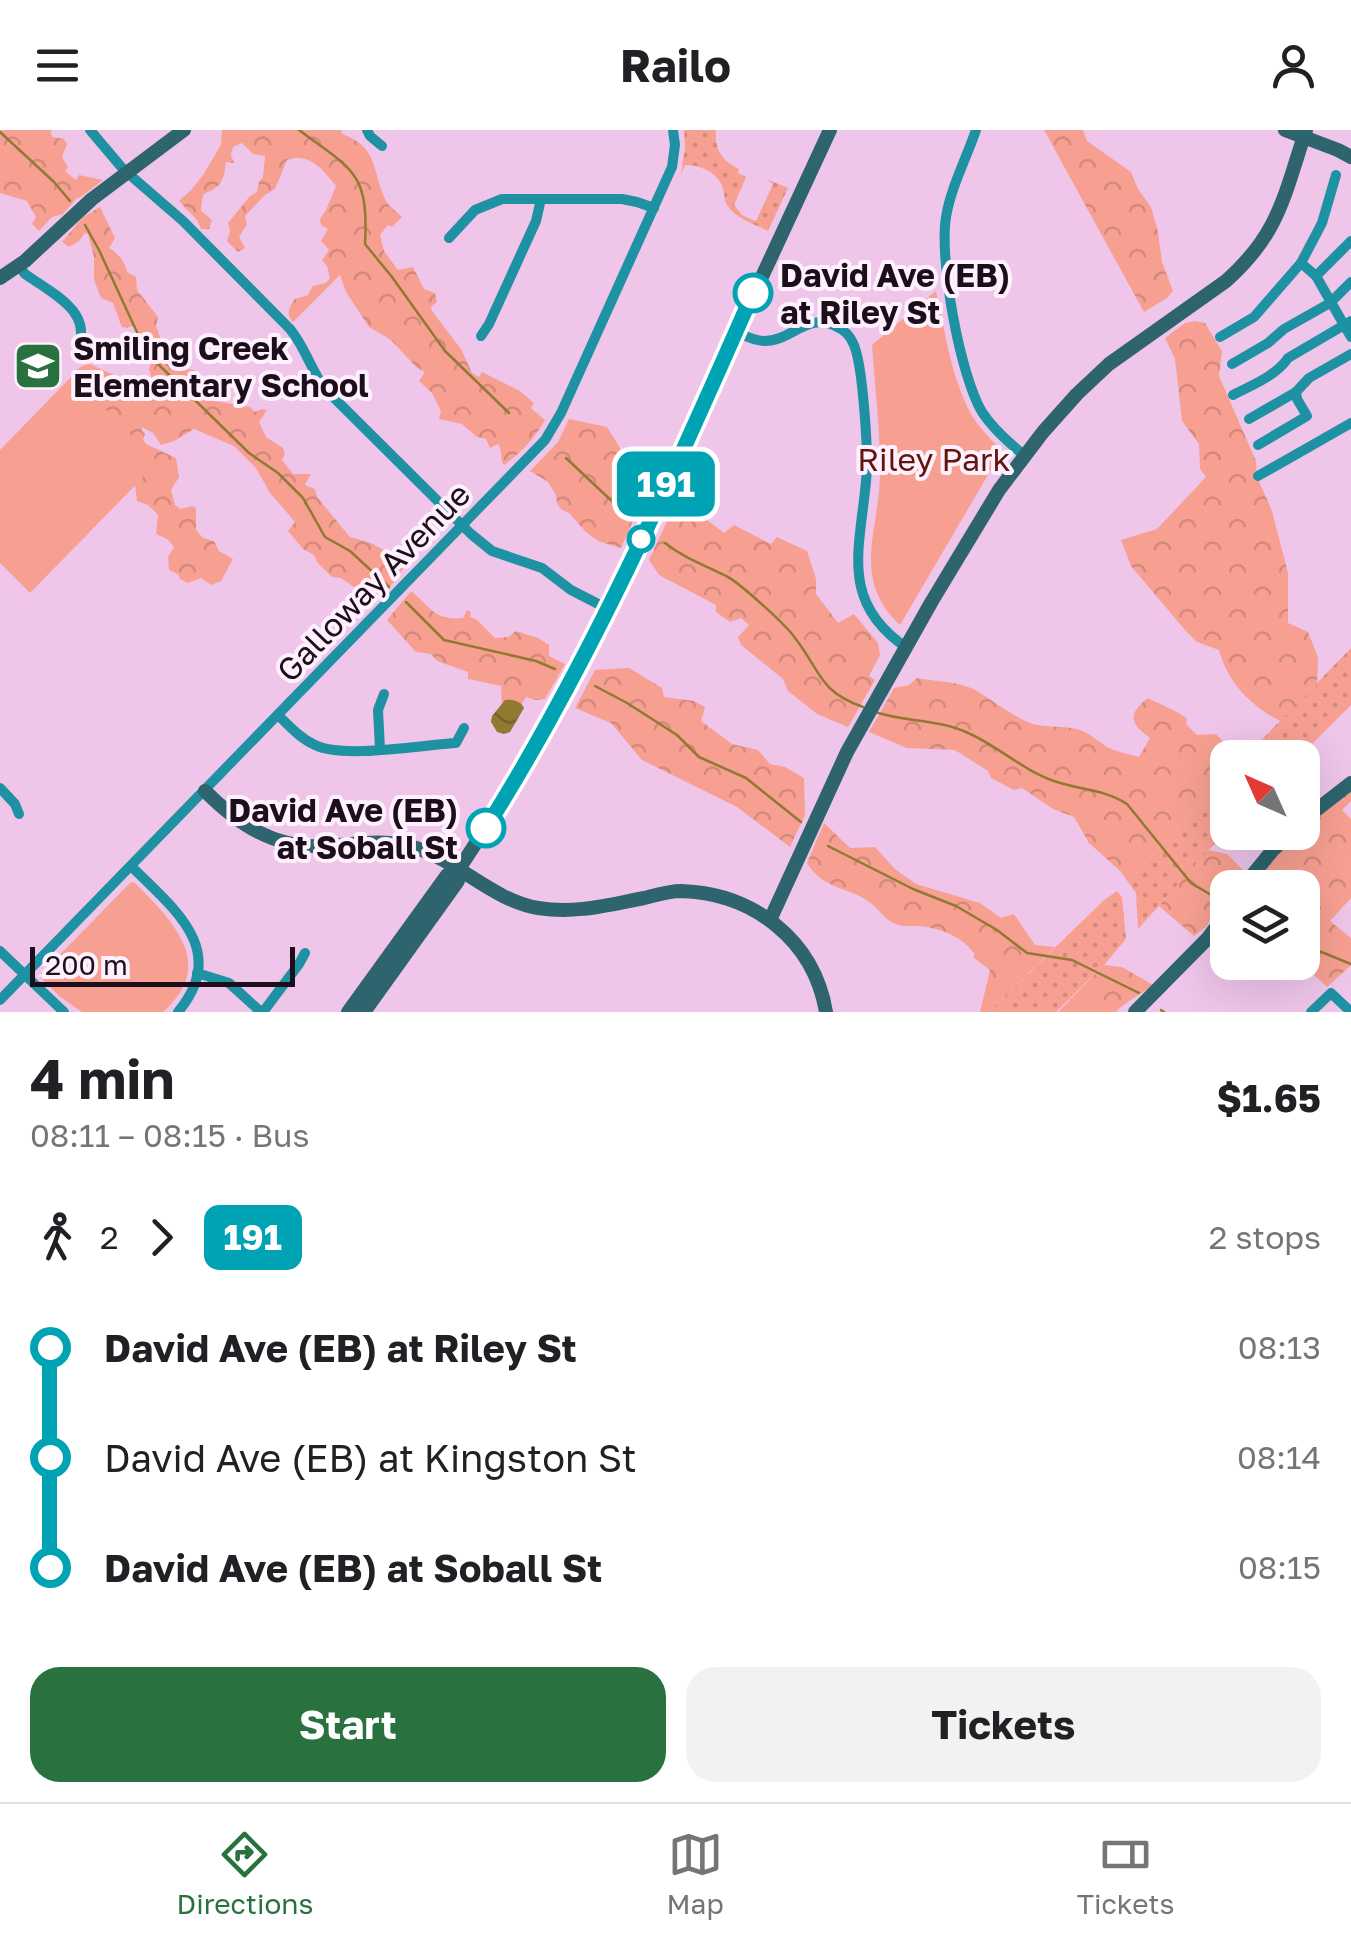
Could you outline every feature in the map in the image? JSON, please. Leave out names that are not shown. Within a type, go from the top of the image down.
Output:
[{"type":"street","points":[[90,130],[127,172],[170,208],[290,329],[325,389],[463,526],[492,552],[542,568],[571,590],[608,609]]},
{"type":"street","points":[[0,278],[19,266],[82,207],[184,130]]},
{"type":"street","points":[[368,130],[382,146]]},
{"type":"street","name":"Galloway Avenue","points":[[0,1000],[540,446],[556,424],[672,167],[674,130]]},
{"type":"street","points":[[364,1012],[458,881],[459,869],[542,733],[608,609],[830,130]]},
{"type":"street","points":[[976,130],[949,203],[944,252],[969,385],[987,418],[1024,456]]},
{"type":"street","points":[[1285,130],[1304,134],[1351,158]]},
{"type":"street","points":[[770,920],[862,726],[999,490],[1076,394],[1109,364],[1210,294],[1241,267],[1264,240],[1284,204],[1304,134]]},
{"type":"street","points":[[1220,336],[1254,317],[1301,263],[1322,223],[1336,175]]},
{"type":"street","points":[[450,238],[470,214],[487,204],[512,198],[622,200],[654,208]]},
{"type":"street","points":[[481,336],[532,231],[541,200]]},
{"type":"street","points":[[1316,276],[1351,241]]},
{"type":"street","points":[[1301,263],[1316,276],[1330,303],[1348,323],[1351,337]]},
{"type":"street","points":[[19,266],[76,314],[83,332],[77,349]]},
{"type":"street","points":[[1232,364],[1330,303],[1351,282]]},
{"type":"street","points":[[736,332],[770,341],[822,322],[842,330],[854,344],[867,465],[857,552],[859,580],[877,620],[907,648]]},
{"type":"street","points":[[1233,395],[1348,323]]},
{"type":"street","points":[[1248,419],[1351,354]]},
{"type":"street","points":[[1258,446],[1308,416],[1296,392]]},
{"type":"street","points":[[1258,476],[1351,424]]},
{"type":"street","points":[[380,748],[378,710],[384,694]]},
{"type":"street","points":[[278,715],[299,735],[322,748],[343,752],[456,743],[464,728]]},
{"type":"street","points":[[1320,807],[1351,783]]},
{"type":"street","points":[[0,788],[16,804],[19,814]]},
{"type":"street","points":[[205,791],[240,823],[273,839],[309,846],[395,843],[428,852],[493,890],[537,908],[576,911],[678,890],[730,897],[789,936],[810,964],[826,1012]]},
{"type":"street","points":[[1257,870],[1273,850]]},
{"type":"street","points":[[131,866],[186,923],[197,949],[197,973],[189,997],[178,1012]]},
{"type":"street","points":[[348,1012],[447,875],[459,869]]},
{"type":"street","points":[[1135,1012],[1210,935]]},
{"type":"street","points":[[0,951],[64,1012]]},
{"type":"street","points":[[197,973],[229,983],[262,1012],[306,952]]},
{"type":"street","points":[[1312,1012],[1330,993],[1351,1012]]},
{"type":"green space","points":[[0,130],[53,130],[53,137],[64,139],[67,144],[62,157],[68,167],[65,171],[76,180],[79,175],[103,180],[39,231],[32,224],[36,217],[27,201],[0,193]]},
{"type":"green space","points":[[222,130],[341,130],[362,145],[372,160],[386,202],[402,217],[380,235],[384,251],[398,270],[413,267],[424,289],[435,293],[437,302],[432,311],[461,349],[472,373],[479,377],[482,372],[520,391],[545,420],[516,455],[504,465],[498,444],[490,448],[486,439],[477,437],[462,424],[439,419],[441,411],[432,393],[419,381],[425,372],[391,340],[369,327],[346,292],[340,275],[293,322],[289,311],[295,299],[308,295],[313,286],[330,278],[322,260],[329,250],[321,241],[328,229],[320,219],[336,186],[315,164],[302,158],[287,160],[275,189],[245,216],[247,224],[239,237],[245,248],[238,252],[227,241],[228,223],[257,192],[265,156],[253,154],[242,143],[233,147],[234,163],[226,162],[220,184],[204,195],[201,211],[212,220],[209,229],[201,229],[179,201],[203,175],[221,145]]},
{"type":"green space","points":[[684,130],[716,130],[720,154],[746,177],[734,205],[743,216],[756,221],[773,184],[766,179],[788,188],[768,231],[731,210],[721,183],[708,171],[685,165],[681,174]]},
{"type":"green space","points":[[1044,130],[1083,130],[1087,141],[1131,172],[1151,207],[1162,262],[1173,291],[1167,298],[1144,312]]},
{"type":"green space","points":[[100,207],[115,238],[109,248],[121,258],[127,272],[136,277],[137,290],[158,317],[156,326],[171,368],[199,372],[215,401],[250,407],[255,412],[267,410],[259,422],[266,437],[283,448],[282,460],[293,474],[311,474],[305,484],[315,489],[317,497],[350,537],[371,543],[406,562],[391,586],[375,599],[369,603],[357,589],[332,577],[314,555],[303,549],[288,531],[295,522],[270,493],[256,468],[234,446],[194,429],[161,445],[153,433],[142,427],[146,444],[176,458],[179,477],[171,490],[175,505],[180,509],[196,508],[196,530],[233,559],[221,581],[211,585],[201,578],[188,583],[169,570],[168,557],[174,547],[156,534],[158,515],[137,501],[135,485],[70,380],[77,369],[90,364],[116,376],[139,398],[146,397],[154,385],[151,363],[136,342],[136,328],[122,327],[113,303],[101,298],[94,280],[88,234],[69,247],[62,242],[83,217]]},
{"type":"green space","name":"Riley Park","points":[[936,291],[949,354],[964,400],[978,424],[1002,451],[900,625],[885,607],[872,570],[880,470],[872,345]]},
{"type":"green space","points":[[1185,323],[1205,323],[1222,351],[1219,376],[1256,461],[1257,477],[1272,511],[1288,573],[1288,623],[1308,632],[1318,657],[1317,685],[1280,721],[1242,692],[1228,673],[1219,650],[1197,642],[1185,630],[1131,566],[1121,540],[1157,529],[1206,477],[1200,469],[1199,444],[1182,421],[1175,359],[1165,338]]},
{"type":"green space","points":[[72,376],[158,462],[30,593],[0,563],[0,450]]},
{"type":"green space","points":[[569,419],[607,427],[620,455],[632,450],[659,462],[621,548],[598,541],[586,532],[557,504],[548,482],[530,471],[558,442]]},
{"type":"green space","points":[[678,498],[724,533],[734,525],[771,544],[777,537],[807,551],[816,579],[816,594],[838,623],[854,614],[878,643],[880,655],[869,676],[875,680],[848,727],[817,714],[788,691],[783,679],[741,645],[738,637],[749,625],[741,618],[730,622],[716,612],[716,605],[659,575],[649,560]]},
{"type":"green space","points":[[411,591],[445,617],[463,618],[467,610],[471,612],[470,617],[495,638],[509,637],[516,631],[549,645],[549,656],[565,664],[545,699],[526,697],[521,705],[502,705],[501,686],[468,679],[468,672],[437,661],[431,654],[416,652],[387,620]]},
{"type":"green space","points":[[1351,648],[1351,705],[1316,740],[1262,740]]},
{"type":"green space","points":[[629,668],[662,688],[664,697],[694,701],[705,707],[701,721],[732,744],[758,750],[770,764],[804,778],[805,815],[790,847],[737,807],[642,760],[611,723],[575,708],[595,670]]},
{"type":"green space","points":[[917,678],[970,688],[1030,723],[1076,729],[1109,748],[1139,757],[1150,738],[1138,728],[1134,714],[1148,698],[1184,716],[1197,735],[1216,734],[1222,740],[1210,740],[1210,793],[1128,882],[1089,843],[1074,817],[1053,809],[1022,788],[1014,790],[991,778],[988,771],[955,750],[907,748],[869,732],[894,688],[909,685]]},
{"type":"green space","points":[[1351,782],[1351,801],[1342,810],[1351,819],[1351,898],[1330,921],[1351,938],[1351,965],[1327,987],[1319,980],[1320,870],[1265,870],[1282,850],[1320,850],[1320,811]]},
{"type":"green space","points":[[1210,793],[1210,849],[1138,929],[1136,893],[1128,882]]},
{"type":"green space","points":[[824,823],[850,848],[875,847],[916,884],[980,903],[1001,918],[1014,914],[1035,945],[1055,947],[989,1012],[980,1012],[990,970],[974,958],[963,942],[935,929],[892,922],[864,898],[829,884],[814,872],[807,863]]},
{"type":"green space","points":[[1208,850],[1227,854],[1243,870],[1210,870],[1210,921],[1194,936],[1159,906]]},
{"type":"green space","points":[[134,882],[174,926],[188,959],[187,976],[179,994],[163,1012],[82,1012],[59,996],[41,974]]},
{"type":"green space","points":[[1117,891],[1122,897],[1126,939],[1056,1012],[989,1012],[1104,900]]},
{"type":"green space","points":[[1104,965],[1122,967],[1153,985],[1116,1012],[1058,1012]]},
{"type":"water","points":[[505,700],[516,701],[524,708],[510,732],[504,734],[497,732],[491,722]]},
{"type":"waterway","points":[[299,130],[353,175],[364,201],[365,244],[445,351],[509,413]]},
{"type":"waterway","points":[[0,132],[70,201]]},
{"type":"waterway","points":[[85,225],[142,343],[158,364],[249,453],[278,473],[303,498],[325,537],[350,551],[389,587]]},
{"type":"waterway","points":[[566,458],[632,520]]},
{"type":"waterway","points":[[665,543],[741,587],[790,632],[829,687],[863,707]]},
{"type":"waterway","points":[[406,602],[444,640],[555,669]]},
{"type":"waterway","points":[[595,686],[677,735],[699,757],[746,778],[801,822]]},
{"type":"waterway","points":[[875,712],[955,728],[1042,776],[1118,799],[1127,804],[1191,883],[1210,894]]},
{"type":"waterway","points":[[828,846],[956,906],[1027,953],[1072,960],[1139,993]]},
{"type":"waterway","points":[[1320,951],[1351,964]]},
{"type":"bus line","name":"191","points":[[486,828],[608,609],[753,293]]},
{"type":"place","name":"David Ave (EB) at Riley St","points":[[753,293]]},
{"type":"place","name":"Smiling Creek Elementary School","points":[[38,366]]},
{"type":"place","name":"David Ave (EB) at Soball St","points":[[486,828]]}]
